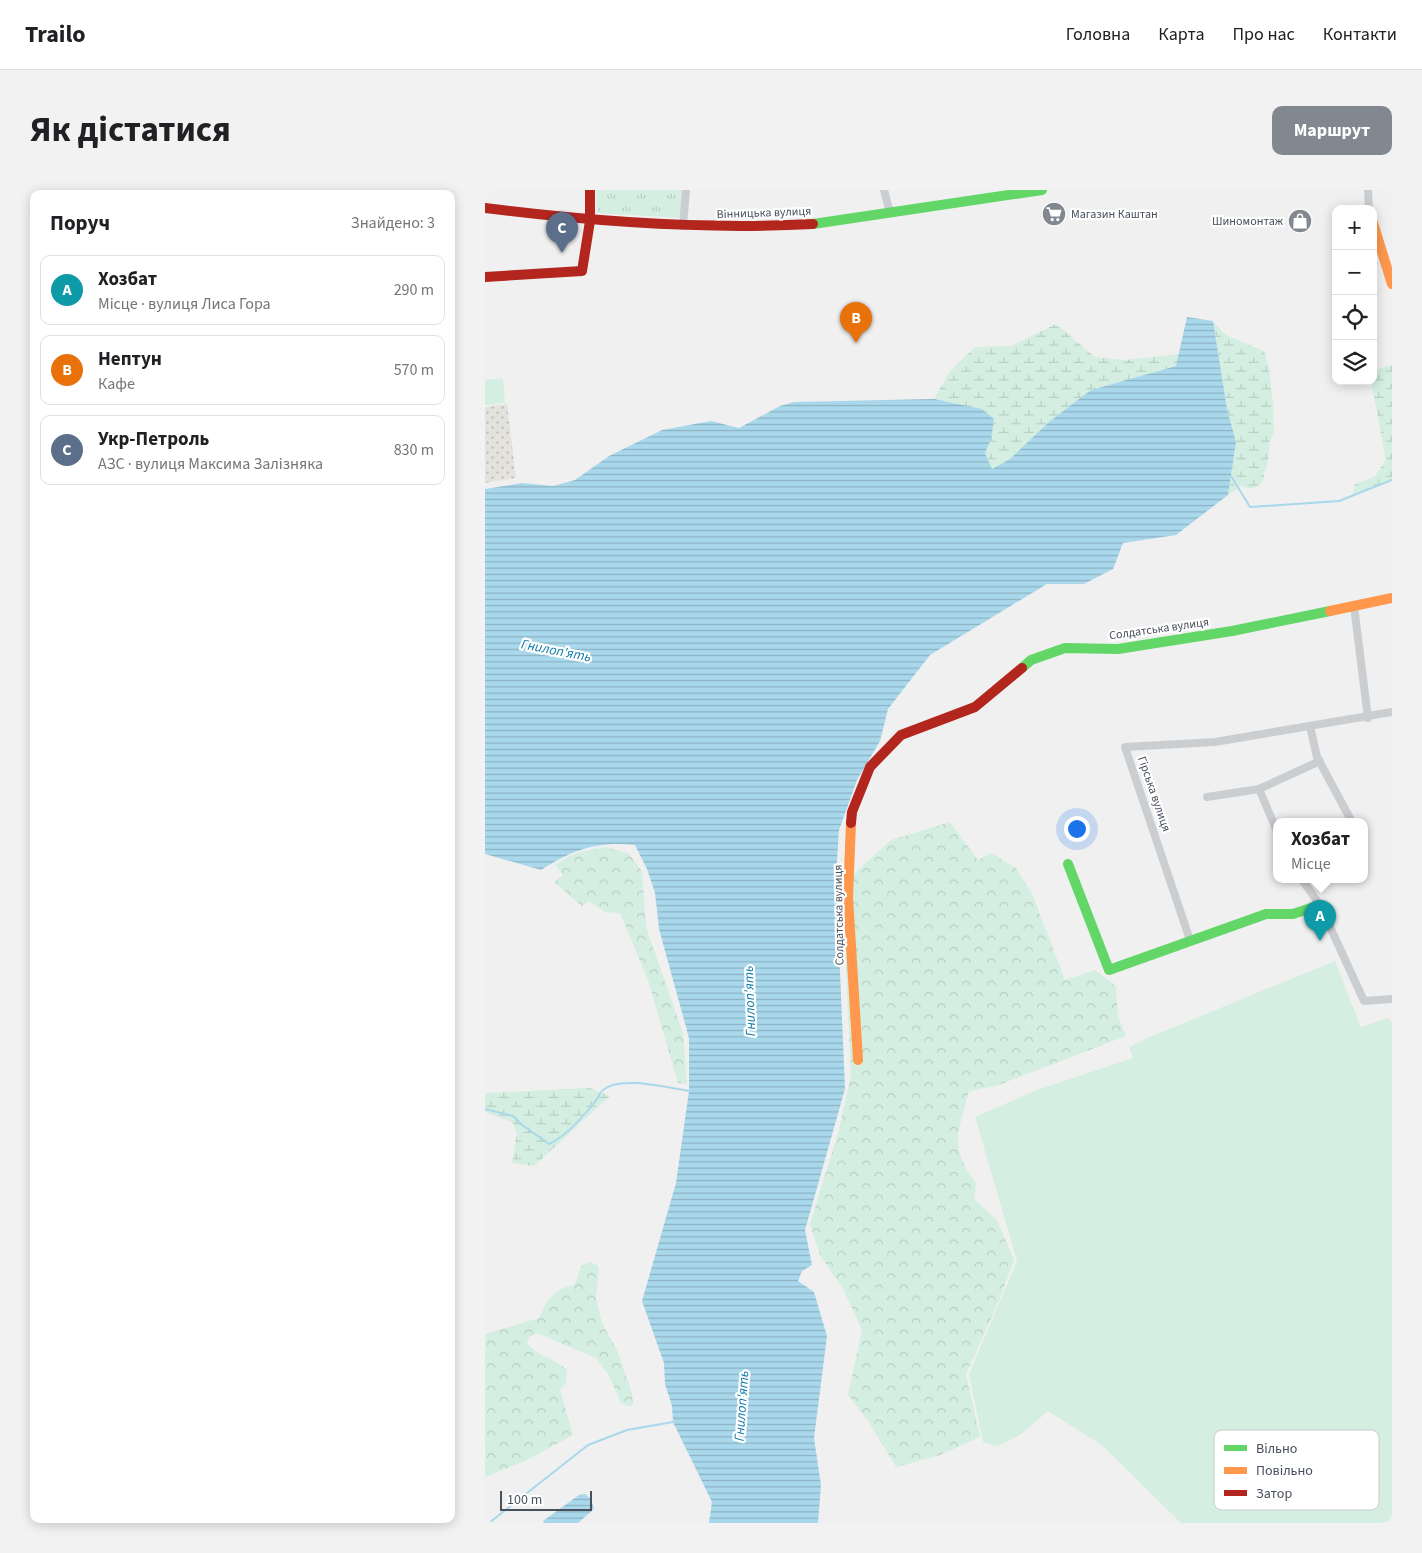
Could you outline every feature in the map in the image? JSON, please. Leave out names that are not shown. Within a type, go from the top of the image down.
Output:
[{"type":"street","points":[[485,277],[582,271],[590,221],[590,190]]},
{"type":"street","points":[[683,226],[686,190]]},
{"type":"street","points":[[884,190],[891,213]]},
{"type":"street","name":"Вінницька вулиця","points":[[485,208],[590,221],[683,226],[781,226],[891,213],[1041,190]]},
{"type":"street","points":[[1368,190],[1369,205]]},
{"type":"street","points":[[1377,236],[1392,284]]},
{"type":"street","name":"Солдатська вулиця","points":[[858,1060],[848,897],[852,812],[870,767],[901,736],[975,707],[1031,660],[1065,648],[1118,649],[1232,631],[1392,598]]},
{"type":"street","points":[[1354,606],[1368,718]]},
{"type":"street","name":"Гірська вулиця","points":[[1190,940],[1125,747],[1215,742],[1368,718],[1392,712]]},
{"type":"street","points":[[1310,726],[1319,761],[1350,818]]},
{"type":"street","points":[[1207,797],[1259,789],[1319,761]]},
{"type":"street","points":[[1259,789],[1273,822]]},
{"type":"street","points":[[1068,864],[1109,970],[1266,914],[1293,914],[1320,905]]},
{"type":"street","points":[[1304,883],[1320,905],[1364,1001],[1392,999]]},
{"type":"green space","points":[[596,190],[682,190],[680,218],[597,213]]},
{"type":"green space","points":[[1213,321],[1226,335],[1264,351],[1269,367],[1273,404],[1274,433],[1270,441],[1268,461],[1262,483],[1252,489],[1241,486],[1228,495],[1236,442],[1227,409]]},
{"type":"green space","points":[[1056,324],[1095,357],[1124,360],[1179,354],[1176,366],[1091,390],[1010,459],[992,469],[985,453],[934,399],[950,371],[975,347],[1011,346]]},
{"type":"green space","points":[[1392,365],[1392,480],[1352,496],[1355,484],[1375,476],[1386,460],[1372,385],[1377,385],[1377,369]]},
{"type":"green space","points":[[503,378],[505,403],[485,405],[485,380]]},
{"type":"green space","points":[[950,822],[978,860],[991,853],[1016,868],[1033,896],[1065,980],[1095,970],[1116,986],[1118,1017],[1126,1036],[996,1086],[969,1091],[959,1128],[959,1149],[967,1170],[976,1183],[974,1199],[997,1220],[1014,1260],[999,1301],[966,1374],[980,1437],[938,1456],[896,1467],[868,1421],[848,1395],[862,1330],[843,1289],[820,1255],[810,1224],[838,1133],[851,1075],[842,888],[859,869],[891,840]]},
{"type":"green space","points":[[606,847],[628,853],[642,871],[646,927],[683,1033],[687,1084],[678,1083],[648,980],[620,913],[605,912],[589,901],[582,906],[554,882],[563,875],[555,865],[579,853]]},
{"type":"green space","points":[[1335,961],[1361,1027],[1388,1018],[1392,1023],[1392,1523],[1181,1523],[1103,1446],[1048,1411],[1020,1435],[998,1446],[983,1442],[969,1374],[1017,1261],[975,1117],[1037,1090],[1133,1058],[1129,1047]]},
{"type":"green space","points":[[590,1088],[610,1096],[534,1166],[512,1163],[517,1133],[512,1122],[485,1112],[485,1093]]},
{"type":"green space","points":[[589,1262],[599,1267],[596,1298],[602,1323],[617,1350],[632,1393],[633,1404],[631,1407],[621,1403],[608,1374],[596,1358],[537,1333],[529,1337],[527,1343],[531,1348],[567,1370],[566,1382],[560,1390],[573,1435],[527,1460],[485,1477],[485,1334],[539,1318],[549,1299],[561,1289],[575,1284],[581,1266]]},
{"type":"sand","points":[[507,404],[516,478],[485,483],[485,407]]},
{"type":"water","name":"Гнилоп'ять","points":[[1187,317],[1213,321],[1227,409],[1236,442],[1228,495],[1176,535],[1123,543],[1113,569],[1084,584],[1047,584],[930,655],[888,709],[880,741],[857,780],[839,830],[836,877],[845,1089],[805,1230],[812,1265],[802,1271],[798,1281],[814,1292],[827,1336],[814,1438],[821,1485],[818,1523],[709,1523],[712,1502],[673,1422],[672,1406],[665,1384],[664,1363],[642,1301],[676,1183],[689,1091],[689,1038],[659,929],[655,893],[647,869],[635,845],[608,844],[585,848],[541,870],[485,854],[485,489],[522,483],[553,486],[575,480],[609,456],[662,430],[711,421],[739,428],[780,406],[794,402],[934,399],[982,409],[994,419],[991,439],[985,453],[992,469],[1010,459],[1049,422],[1091,390],[1176,366]]},
{"type":"water","points":[[585,1494],[591,1499],[594,1509],[578,1523],[544,1523],[543,1521],[579,1495]]},
{"type":"waterway","points":[[1231,476],[1250,507],[1339,501],[1392,480]]},
{"type":"waterway","points":[[485,1109],[513,1116],[522,1125],[549,1144],[573,1126],[595,1102],[602,1091],[611,1086],[621,1083],[632,1083],[689,1091]]},
{"type":"waterway","points":[[489,1523],[588,1445],[627,1430],[673,1422]]},
{"type":"traffic: fast","points":[[813,224],[1042,190]]},
{"type":"traffic: fast","points":[[1022,668],[1031,660],[1065,648],[1118,649],[1232,631],[1330,611]]},
{"type":"traffic: fast","points":[[1068,864],[1109,970],[1266,914],[1293,914],[1320,905]]},
{"type":"traffic: slow","points":[[1377,236],[1392,284]]},
{"type":"traffic: slow","points":[[1330,611],[1392,598]]},
{"type":"traffic: slow","points":[[851,823],[848,897],[858,1060]]},
{"type":"traffic: jam","points":[[485,277],[582,271],[590,221],[590,190]]},
{"type":"traffic: jam","points":[[485,208],[649,224],[731,226],[813,224]]},
{"type":"traffic: jam","points":[[851,823],[852,812],[870,767],[901,735],[975,707],[1022,668]]},
{"type":"place","name":"Магазин Каштан","points":[[1054,214]]},
{"type":"place","name":"Шиномонтаж","points":[[1300,221]]},
{"type":"place","name":"Укр-Петроль","points":[[562,253]]},
{"type":"place","name":"Нептун","points":[[856,343]]},
{"type":"place","name":"Хозбат","points":[[1320,941]]}]
